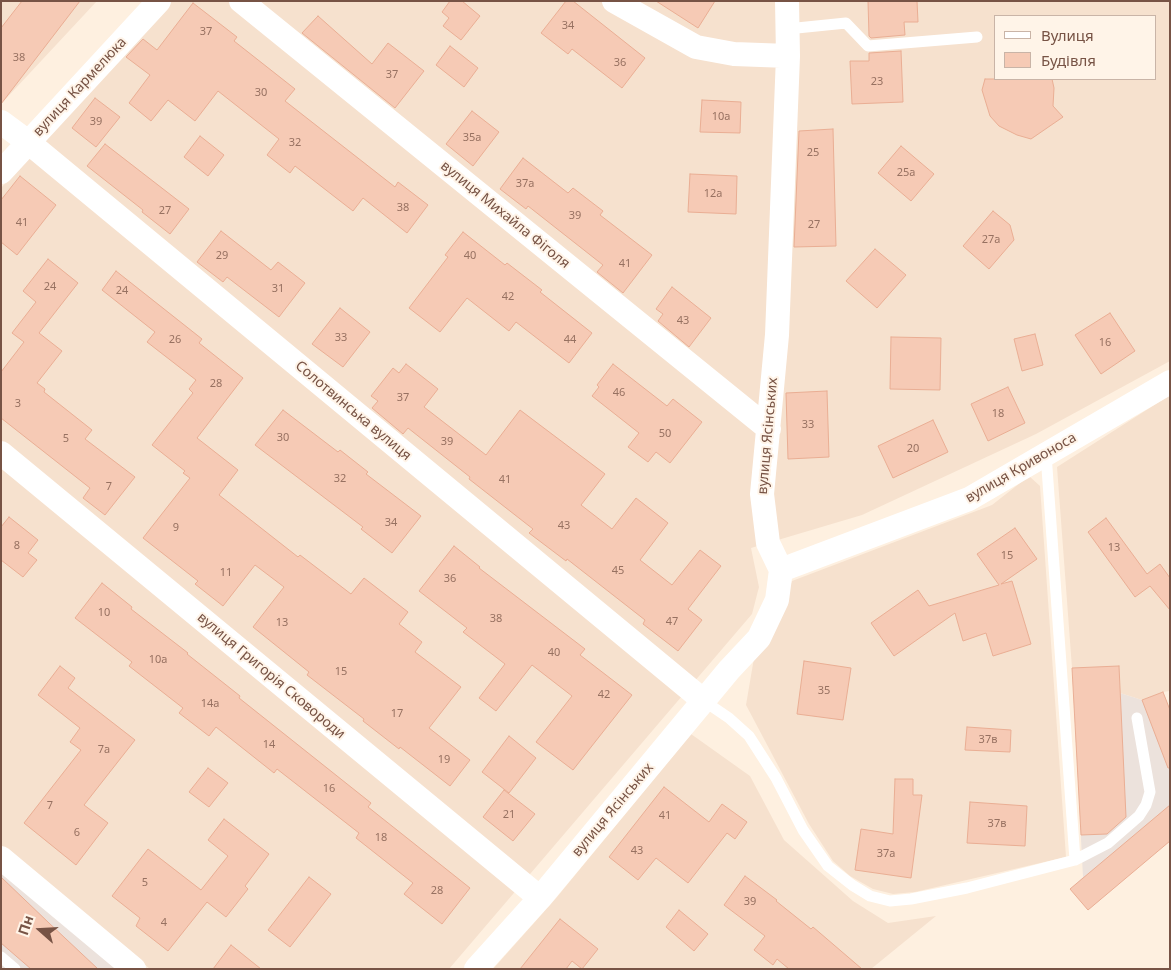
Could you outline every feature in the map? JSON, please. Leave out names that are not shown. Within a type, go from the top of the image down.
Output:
[{"type":"street","name":"вулиця Кармелюка","points":[[1,172],[159,1]]},
{"type":"street","name":"вулиця Михайла Фіголя","points":[[241,1],[769,429]]},
{"type":"street","points":[[614,1],[696,47],[734,54],[788,56]]},
{"type":"street","name":"вулиця Ясінських","points":[[476,969],[540,898],[729,670],[759,638],[777,600],[781,570],[768,544],[762,494],[777,336],[788,56],[787,1]]},
{"type":"street","name":"Солотвинська вулиця","points":[[1,122],[28,142],[704,700]]},
{"type":"street","name":"вулиця Кривоноса","points":[[781,570],[969,499],[1170,382]]},
{"type":"street","name":"вулиця Григорія Сковороди","points":[[1,453],[540,898]]},
{"type":"street","points":[[1,858],[134,969]]},
{"type":"lane","points":[[787,28],[846,23],[868,46],[976,38]]},
{"type":"lane","points":[[1046,454],[1075,860]]},
{"type":"lane","points":[[704,700],[729,718],[748,736],[776,778],[803,830],[828,866],[852,885],[870,896],[890,901],[911,899],[967,888],[1075,860],[1108,843],[1138,816],[1146,806],[1150,792],[1137,718]]},
{"type":"lane","points":[[1,957],[15,969]]},
{"type":"shaded area","points":[[1,1],[97,1],[1,104]]},
{"type":"shaded area","points":[[171,1],[1170,1],[1170,361],[1036,434],[862,515],[751,548],[759,587],[752,614],[449,969],[150,969],[1,845],[1,188]]},
{"type":"shaded area","points":[[1170,395],[1170,691],[1142,700],[1120,693],[1072,668],[1057,467]]},
{"type":"shaded area","points":[[1029,476],[1040,486],[1066,857],[915,892],[893,894],[873,889],[850,876],[833,861],[809,824],[746,705],[754,658],[768,640],[792,581],[992,505]]},
{"type":"shaded area","points":[[1119,666],[1120,693],[1142,700],[1163,692],[1170,710],[1170,841],[1088,910],[1070,889],[1083,877],[1072,668]]},
{"type":"shaded area","points":[[691,734],[750,776],[784,840],[853,901],[888,923],[936,916],[871,969],[493,969],[557,897]]},
{"type":"shaded area","points":[[1,872],[116,969],[1,969]]},
{"type":"building","points":[[22,1],[80,1],[1,104],[1,28]]},
{"type":"building","points":[[450,1],[462,1],[480,16],[461,40],[443,26],[449,18],[442,12]]},
{"type":"building","points":[[566,1],[573,1],[645,58],[622,88],[572,49],[568,54],[541,33]]},
{"type":"building","points":[[656,1],[715,1],[698,28]]},
{"type":"building","points":[[868,1],[917,1],[918,22],[904,22],[905,35],[871,38],[869,36]]},
{"type":"building","points":[[193,3],[237,37],[234,41],[295,89],[285,101],[395,187],[398,182],[428,205],[407,233],[363,198],[353,211],[295,166],[290,173],[267,155],[279,139],[218,91],[195,121],[168,100],[151,121],[129,103],[150,75],[126,57],[143,39],[157,50]]},
{"type":"building","points":[[318,16],[372,64],[388,43],[424,71],[395,108],[302,33]]},
{"type":"building","points":[[450,46],[478,68],[464,87],[436,65]]},
{"type":"building","points":[[901,51],[903,102],[852,104],[850,61],[869,61],[869,53]]},
{"type":"building","points":[[985,79],[1052,80],[1054,88],[1053,106],[1063,117],[1031,139],[1017,135],[999,126],[990,116],[982,90]]},
{"type":"building","points":[[95,98],[120,117],[96,147],[72,128]]},
{"type":"building","points":[[702,100],[741,102],[740,133],[700,132]]},
{"type":"building","points":[[472,111],[499,132],[473,166],[446,144]]},
{"type":"building","points":[[833,129],[836,246],[794,247],[799,131]]},
{"type":"building","points":[[200,136],[224,155],[208,176],[184,157]]},
{"type":"building","points":[[105,144],[189,209],[170,234],[87,166]]},
{"type":"building","points":[[901,146],[934,174],[911,201],[878,173]]},
{"type":"building","points":[[523,158],[568,193],[573,188],[603,211],[600,215],[652,255],[623,293],[597,272],[603,265],[528,206],[526,209],[500,189]]},
{"type":"building","points":[[690,174],[737,176],[736,214],[688,212]]},
{"type":"building","points":[[20,176],[56,205],[17,255],[1,242],[1,200]]},
{"type":"building","points":[[993,211],[1010,225],[1014,240],[989,269],[963,246]]},
{"type":"building","points":[[221,231],[271,270],[278,262],[305,283],[279,317],[227,277],[223,282],[197,262]]},
{"type":"building","points":[[463,232],[505,265],[507,263],[542,290],[540,292],[592,333],[569,363],[516,322],[509,331],[467,298],[440,332],[409,308],[448,257],[445,255]]},
{"type":"building","points":[[875,249],[906,275],[877,308],[846,281]]},
{"type":"building","points":[[48,259],[78,283],[39,333],[62,351],[37,383],[45,389],[44,392],[92,430],[85,439],[135,477],[105,515],[83,498],[90,488],[1,418],[1,372],[24,342],[12,333],[36,302],[23,291]]},
{"type":"building","points":[[116,271],[202,339],[199,343],[243,378],[197,438],[238,470],[219,495],[298,557],[300,555],[351,594],[364,578],[408,612],[399,624],[422,642],[415,652],[461,687],[429,728],[470,760],[450,786],[363,721],[364,719],[307,675],[309,672],[253,627],[284,587],[255,565],[223,606],[195,584],[198,581],[143,538],[190,478],[183,473],[185,471],[152,445],[193,393],[189,389],[196,380],[147,342],[155,332],[102,290]]},
{"type":"building","points":[[672,287],[711,318],[689,347],[658,321],[663,314],[656,309]]},
{"type":"building","points":[[340,308],[370,332],[343,367],[312,344]]},
{"type":"building","points":[[1110,313],[1135,351],[1101,374],[1075,335]]},
{"type":"building","points":[[1035,334],[1043,365],[1022,371],[1014,339]]},
{"type":"building","points":[[891,337],[941,338],[940,390],[890,389]]},
{"type":"building","points":[[406,364],[438,389],[424,407],[486,455],[520,410],[605,474],[581,505],[612,529],[636,498],[668,523],[640,560],[672,585],[700,550],[721,566],[688,609],[702,620],[678,651],[643,624],[645,620],[567,559],[566,561],[529,533],[533,529],[469,479],[470,477],[408,428],[403,434],[372,408],[378,401],[371,396],[393,368],[399,373]]},
{"type":"building","points":[[613,364],[667,406],[673,399],[702,422],[670,463],[656,452],[648,462],[628,447],[639,433],[592,396],[599,387],[597,385]]},
{"type":"building","points":[[1008,387],[1025,423],[988,441],[971,404]]},
{"type":"building","points":[[827,391],[829,457],[788,459],[786,393]]},
{"type":"building","points":[[283,410],[338,452],[340,450],[368,472],[366,474],[421,516],[392,553],[361,529],[363,527],[255,445]]},
{"type":"building","points":[[933,420],[948,452],[893,478],[878,446]]},
{"type":"building","points":[[9,517],[38,540],[28,553],[37,560],[23,577],[1,560],[1,527]]},
{"type":"building","points":[[1106,518],[1147,574],[1160,564],[1170,578],[1170,610],[1150,586],[1135,597],[1088,532]]},
{"type":"building","points":[[1015,528],[1037,559],[1001,584],[1012,581],[1031,644],[993,656],[986,633],[963,641],[955,613],[894,656],[871,623],[918,590],[929,606],[999,585],[977,554]]},
{"type":"building","points":[[454,546],[479,568],[585,649],[580,655],[632,695],[573,770],[536,742],[572,696],[532,665],[496,711],[479,698],[505,664],[463,632],[467,628],[419,591]]},
{"type":"building","points":[[102,583],[132,607],[131,609],[240,696],[239,698],[371,803],[368,807],[470,888],[442,924],[404,894],[413,883],[356,838],[359,833],[277,769],[274,773],[216,727],[209,736],[179,713],[183,708],[129,666],[132,662],[75,618]]},
{"type":"building","points":[[804,661],[851,668],[843,720],[797,714]]},
{"type":"building","points":[[60,666],[75,678],[68,688],[135,740],[84,805],[108,823],[76,865],[24,823],[81,750],[70,742],[80,728],[38,695]]},
{"type":"building","points":[[1119,666],[1126,817],[1107,834],[1081,835],[1072,668]]},
{"type":"building","points":[[1163,692],[1170,710],[1170,768],[1168,768],[1142,700]]},
{"type":"building","points":[[967,727],[1011,730],[1010,752],[965,750]]},
{"type":"building","points":[[509,736],[536,758],[509,793],[482,772]]},
{"type":"building","points":[[208,768],[228,783],[209,807],[189,792]]},
{"type":"building","points":[[895,779],[913,779],[913,795],[922,795],[911,878],[855,870],[861,829],[893,834]]},
{"type":"building","points":[[664,787],[709,822],[722,804],[747,822],[735,839],[727,833],[688,883],[656,858],[638,880],[609,857]]},
{"type":"building","points":[[504,790],[535,814],[513,841],[483,817]]},
{"type":"building","points":[[970,802],[1027,806],[1025,846],[967,843]]},
{"type":"building","points":[[1170,805],[1170,841],[1088,910],[1070,889]]},
{"type":"building","points":[[224,819],[269,854],[245,886],[248,889],[226,917],[207,902],[168,951],[136,926],[140,918],[112,896],[148,849],[201,890],[228,856],[208,840]]},
{"type":"building","points":[[745,876],[811,929],[813,927],[862,969],[789,969],[777,959],[773,965],[754,950],[765,936],[724,905]]},
{"type":"building","points":[[1,877],[98,969],[31,969],[1,943]]},
{"type":"building","points":[[309,877],[331,894],[290,947],[268,930]]},
{"type":"building","points":[[679,910],[708,934],[694,951],[666,927]]},
{"type":"building","points":[[560,919],[598,949],[582,969],[572,961],[566,969],[520,969]]},
{"type":"building","points":[[231,945],[261,969],[213,969]]}]
